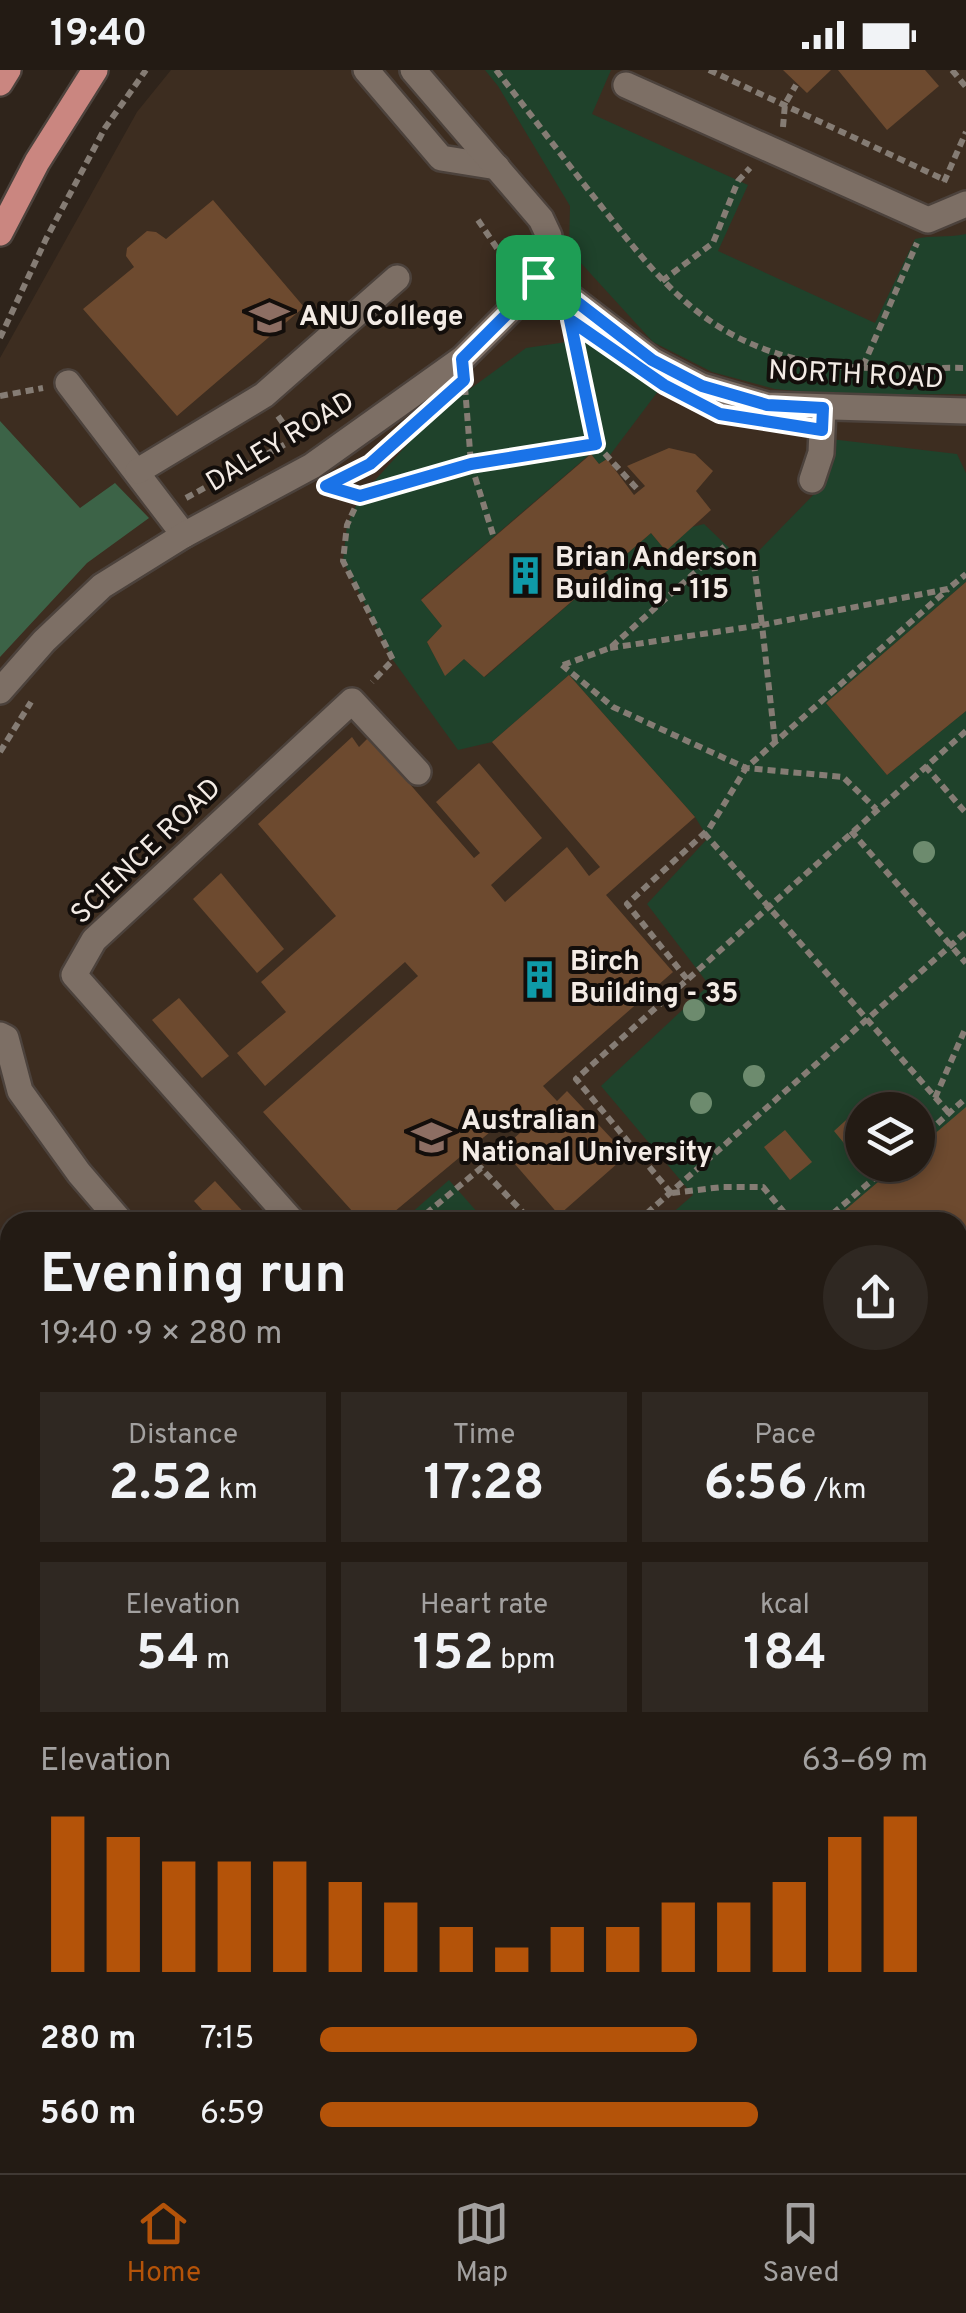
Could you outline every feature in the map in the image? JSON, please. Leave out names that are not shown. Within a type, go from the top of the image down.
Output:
[{"type":"main road","points":[[0,83],[8,70]]},
{"type":"main road","points":[[0,233],[37,162],[95,70]]},
{"type":"street","points":[[366,70],[441,158],[498,167]]},
{"type":"street","points":[[414,70],[541,219],[550,254],[533,285]]},
{"type":"street","points":[[626,85],[928,220],[966,204]]},
{"type":"street","points":[[138,471],[264,395],[397,278]]},
{"type":"street","name":"NORTH ROAD","points":[[533,285],[564,292],[652,360],[702,386],[767,405],[966,411]]},
{"type":"street","name":"DALEY ROAD","points":[[0,691],[44,641],[102,586],[312,466],[462,359],[533,285]]},
{"type":"street","points":[[68,382],[184,536]]},
{"type":"street","points":[[812,480],[820,454],[823,408]]},
{"type":"street","name":"SCIENCE ROAD","points":[[284,1212],[74,975],[94,940],[352,701],[418,772]]},
{"type":"street","points":[[0,1035],[6,1038],[20,1091],[79,1174],[112,1212]]},
{"type":"path","points":[[0,338],[46,239],[105,128],[146,70]]},
{"type":"path","points":[[496,70],[662,282],[685,304],[722,329],[762,348],[806,361],[966,368]]},
{"type":"path","points":[[710,70],[945,180]]},
{"type":"path","points":[[952,70],[966,87]]},
{"type":"path","points":[[783,130],[784,104],[796,85]]},
{"type":"path","points":[[863,366],[966,132]]},
{"type":"path","points":[[662,282],[713,242],[738,181]]},
{"type":"path","points":[[478,220],[533,285]]},
{"type":"path","points":[[582,329],[570,320],[596,444],[639,491]]},
{"type":"path","points":[[456,387],[464,380],[471,464],[494,538]]},
{"type":"path","points":[[0,396],[68,382]]},
{"type":"path","points":[[165,509],[294,440]]},
{"type":"path","points":[[340,478],[326,486],[360,496],[471,464],[596,444]]},
{"type":"path","points":[[360,496],[348,525],[344,561],[393,660],[369,685]]},
{"type":"path","points":[[610,648],[726,545]]},
{"type":"path","points":[[753,557],[776,742]]},
{"type":"path","points":[[687,979],[627,904],[704,833],[746,768],[966,574]]},
{"type":"path","points":[[876,809],[843,777],[746,768],[613,707],[562,665],[610,648],[762,626],[948,589]]},
{"type":"path","points":[[0,752],[31,702]]},
{"type":"path","points":[[671,1193],[576,1079],[966,731]]},
{"type":"path","points":[[925,766],[966,813]]},
{"type":"path","points":[[851,831],[966,964]]},
{"type":"path","points":[[704,833],[930,1092]]},
{"type":"path","points":[[649,1212],[966,932]]},
{"type":"path","points":[[949,1113],[935,1098],[966,1027]]},
{"type":"path","points":[[935,1126],[966,1098]]},
{"type":"path","points":[[428,1212],[481,1168],[523,1212]]},
{"type":"path","points":[[836,1212],[870,1182]]},
{"type":"path","points":[[671,1193],[762,1187],[783,1212]]},
{"type":"shaded area","name":"Australian National University","points":[[171,70],[966,70],[966,1212],[0,1212],[0,358],[137,112]]},
{"type":"green space","points":[[485,70],[611,70],[592,114],[748,185],[718,251],[875,323],[915,239],[966,234],[966,394],[836,395],[775,389],[712,372],[653,342],[569,250],[570,206]]},
{"type":"green space","points":[[587,339],[659,390],[607,459],[599,464],[590,454],[421,599],[442,626],[427,642],[445,675],[464,659],[485,677],[651,533],[666,551],[692,527],[704,524],[746,564],[820,488],[822,438],[957,454],[966,473],[966,582],[826,703],[887,775],[966,711],[966,1212],[673,1212],[693,1195],[601,1086],[709,985],[647,904],[708,838],[695,817],[569,675],[492,742],[458,750],[393,660],[343,561],[347,525],[360,497],[433,416],[526,348]]},
{"type":"green space","points":[[0,421],[80,508],[115,483],[149,518],[87,563],[0,657]]},
{"type":"green space","points":[[449,1180],[477,1212],[412,1212]]},
{"type":"building","points":[[783,70],[831,70],[807,93]]},
{"type":"building","points":[[838,70],[925,70],[939,86],[887,130]]},
{"type":"building","points":[[213,200],[304,307],[177,416],[83,309],[134,267],[126,256],[127,248],[147,231],[166,239]]},
{"type":"building","name":"Brian Anderson Building - 115","points":[[669,448],[695,454],[713,471],[696,491],[711,510],[666,551],[651,533],[484,677],[464,659],[445,676],[427,642],[442,626],[421,600],[591,454],[599,464],[607,459],[634,495],[645,486],[627,466]]},
{"type":"building","points":[[966,582],[966,711],[887,775],[826,703]]},
{"type":"building","name":"Birch Building - 35","points":[[569,675],[695,817],[606,895],[673,972],[543,1086],[557,1101],[567,1091],[627,1155],[562,1212],[556,1212],[502,1149],[521,1132],[508,1117],[394,1212],[353,1212],[263,1112],[418,976],[405,962],[265,1086],[237,1053],[286,1012],[261,982],[336,916],[258,824],[352,737],[359,747],[369,737],[474,858],[480,853],[436,802],[479,763],[542,838],[491,885],[505,902],[567,847],[589,876],[600,867],[492,742]]},
{"type":"building","points":[[221,873],[284,949],[257,973],[193,899]]},
{"type":"building","points":[[179,998],[229,1056],[202,1078],[152,1020]]},
{"type":"building","points":[[966,1107],[966,1212],[843,1212],[878,1182],[935,1182],[935,1133]]},
{"type":"building","points":[[845,1121],[845,1144],[834,1131]]},
{"type":"building","points":[[785,1130],[812,1162],[790,1180],[764,1147]]},
{"type":"building","points":[[215,1181],[243,1212],[204,1212],[194,1201]]},
{"type":"place","name":"ANU College","points":[[269,318]]},
{"type":"place","name":"Brian Anderson Building - 115","points":[[525,575]]},
{"type":"place","name":"Birch Building - 35","points":[[540,979]]},
{"type":"place","name":"Australian National University","points":[[431,1138]]},
{"type":"route","points":[[538,277],[564,292],[652,360],[702,386],[767,405],[823,408],[822,430],[802,430],[720,414],[664,385],[570,320],[596,444],[471,464],[360,496],[326,486],[370,464],[464,380],[462,359],[528,293],[538,277]]}]
